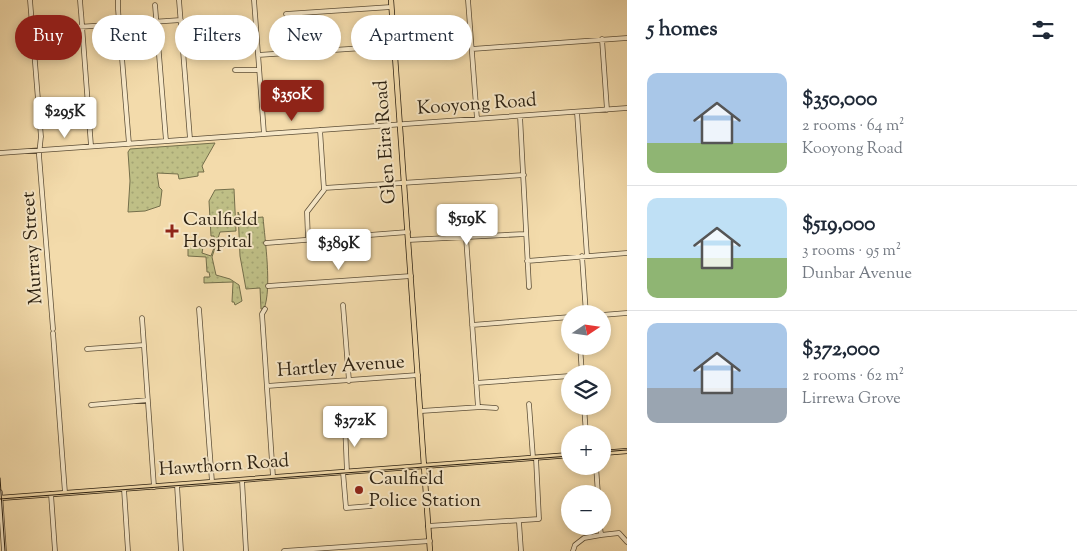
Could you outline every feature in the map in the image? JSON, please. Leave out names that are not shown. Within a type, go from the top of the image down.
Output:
[{"type":"main road","name":"Glen Eira Road","points":[[391,0],[392,15]]},
{"type":"main road","name":"Glen Eira Road","points":[[395,60],[430,551]]},
{"type":"main road","points":[[611,452],[627,451]]},
{"type":"main road","name":"Hawthorn Road","points":[[0,498],[561,456]]},
{"type":"street","name":"Murray Street","points":[[30,0],[65,493]]},
{"type":"street","points":[[80,0],[81,15]]},
{"type":"street","points":[[118,0],[118,15]]},
{"type":"street","points":[[179,0],[180,15]]},
{"type":"street","points":[[254,0],[255,15]]},
{"type":"street","points":[[468,0],[469,15]]},
{"type":"street","points":[[155,2],[156,15]]},
{"type":"street","points":[[286,14],[392,7]]},
{"type":"street","points":[[91,146],[82,27],[92,26]]},
{"type":"street","points":[[477,119],[472,49],[627,38]]},
{"type":"street","points":[[602,40],[607,110]]},
{"type":"street","points":[[259,55],[351,49]]},
{"type":"street","points":[[122,60],[129,144]]},
{"type":"street","points":[[160,60],[166,141]]},
{"type":"street","points":[[184,60],[190,139]]},
{"type":"street","points":[[259,60],[264,134]]},
{"type":"street","points":[[235,70],[260,70]]},
{"type":"street","name":"Kooyong Road","points":[[0,153],[627,108]]},
{"type":"street","points":[[577,112],[586,305]]},
{"type":"street","points":[[520,116],[529,287]]},
{"type":"street","points":[[308,239],[307,212],[324,188],[320,130]]},
{"type":"street","points":[[324,188],[524,175]]},
{"type":"street","points":[[266,243],[408,232]]},
{"type":"street","points":[[408,240],[525,234]]},
{"type":"street","points":[[466,237],[478,407]]},
{"type":"street","points":[[527,260],[627,253]]},
{"type":"street","points":[[268,286],[411,276]]},
{"type":"street","points":[[343,305],[348,381]]},
{"type":"street","points":[[200,309],[212,482]]},
{"type":"street","points":[[265,309],[262,314],[273,478]]},
{"type":"street","points":[[611,314],[627,313]]},
{"type":"street","points":[[142,318],[154,487]]},
{"type":"street","points":[[472,325],[561,318]]},
{"type":"street","points":[[87,349],[144,345]]},
{"type":"street","name":"Hartley Avenue","points":[[267,386],[418,375]]},
{"type":"street","points":[[476,383],[561,377]]},
{"type":"street","points":[[91,405],[148,400]]},
{"type":"street","points":[[428,526],[519,522],[536,520],[540,517],[529,404]]},
{"type":"street","points":[[421,411],[478,407],[496,408]]},
{"type":"street","points":[[345,425],[346,508],[371,506]]},
{"type":"street","points":[[241,480],[246,551]]},
{"type":"street","points":[[176,485],[181,551]]},
{"type":"street","points":[[124,489],[128,551]]},
{"type":"street","points":[[0,492],[4,551]]},
{"type":"street","points":[[51,494],[55,551]]},
{"type":"street","points":[[519,522],[521,551]]},
{"type":"street","points":[[611,534],[619,533],[627,542]]},
{"type":"street","points":[[573,551],[575,545],[584,538],[601,535]]},
{"type":"street","points":[[284,551],[429,540]]},
{"type":"green space","points":[[215,143],[202,166],[204,172],[198,172],[198,176],[179,179],[178,174],[157,173],[159,187],[162,190],[160,206],[145,211],[128,212],[130,181],[128,152],[130,149]]},
{"type":"green space","points":[[234,189],[236,231],[220,232],[212,257],[216,275],[230,279],[239,285],[242,301],[235,305],[232,302],[233,282],[204,283],[204,277],[210,277],[209,272],[207,272],[206,257],[188,256],[188,247],[203,247],[202,253],[211,256],[215,245],[214,236],[211,236],[209,201],[215,190]]},
{"type":"green space","points":[[238,212],[241,219],[263,217],[268,277],[264,309],[261,309],[260,288],[246,289],[240,256]]},
{"type":"tram line","points":[[611,451],[627,450]]},
{"type":"tram line","points":[[0,499],[561,457]]},
{"type":"tram line","points":[[0,478],[5,551]]},
{"type":"place","name":"Caulfield Hospital","points":[[172,231]]},
{"type":"place","name":"Caulfield Police Station","points":[[359,490]]}]
